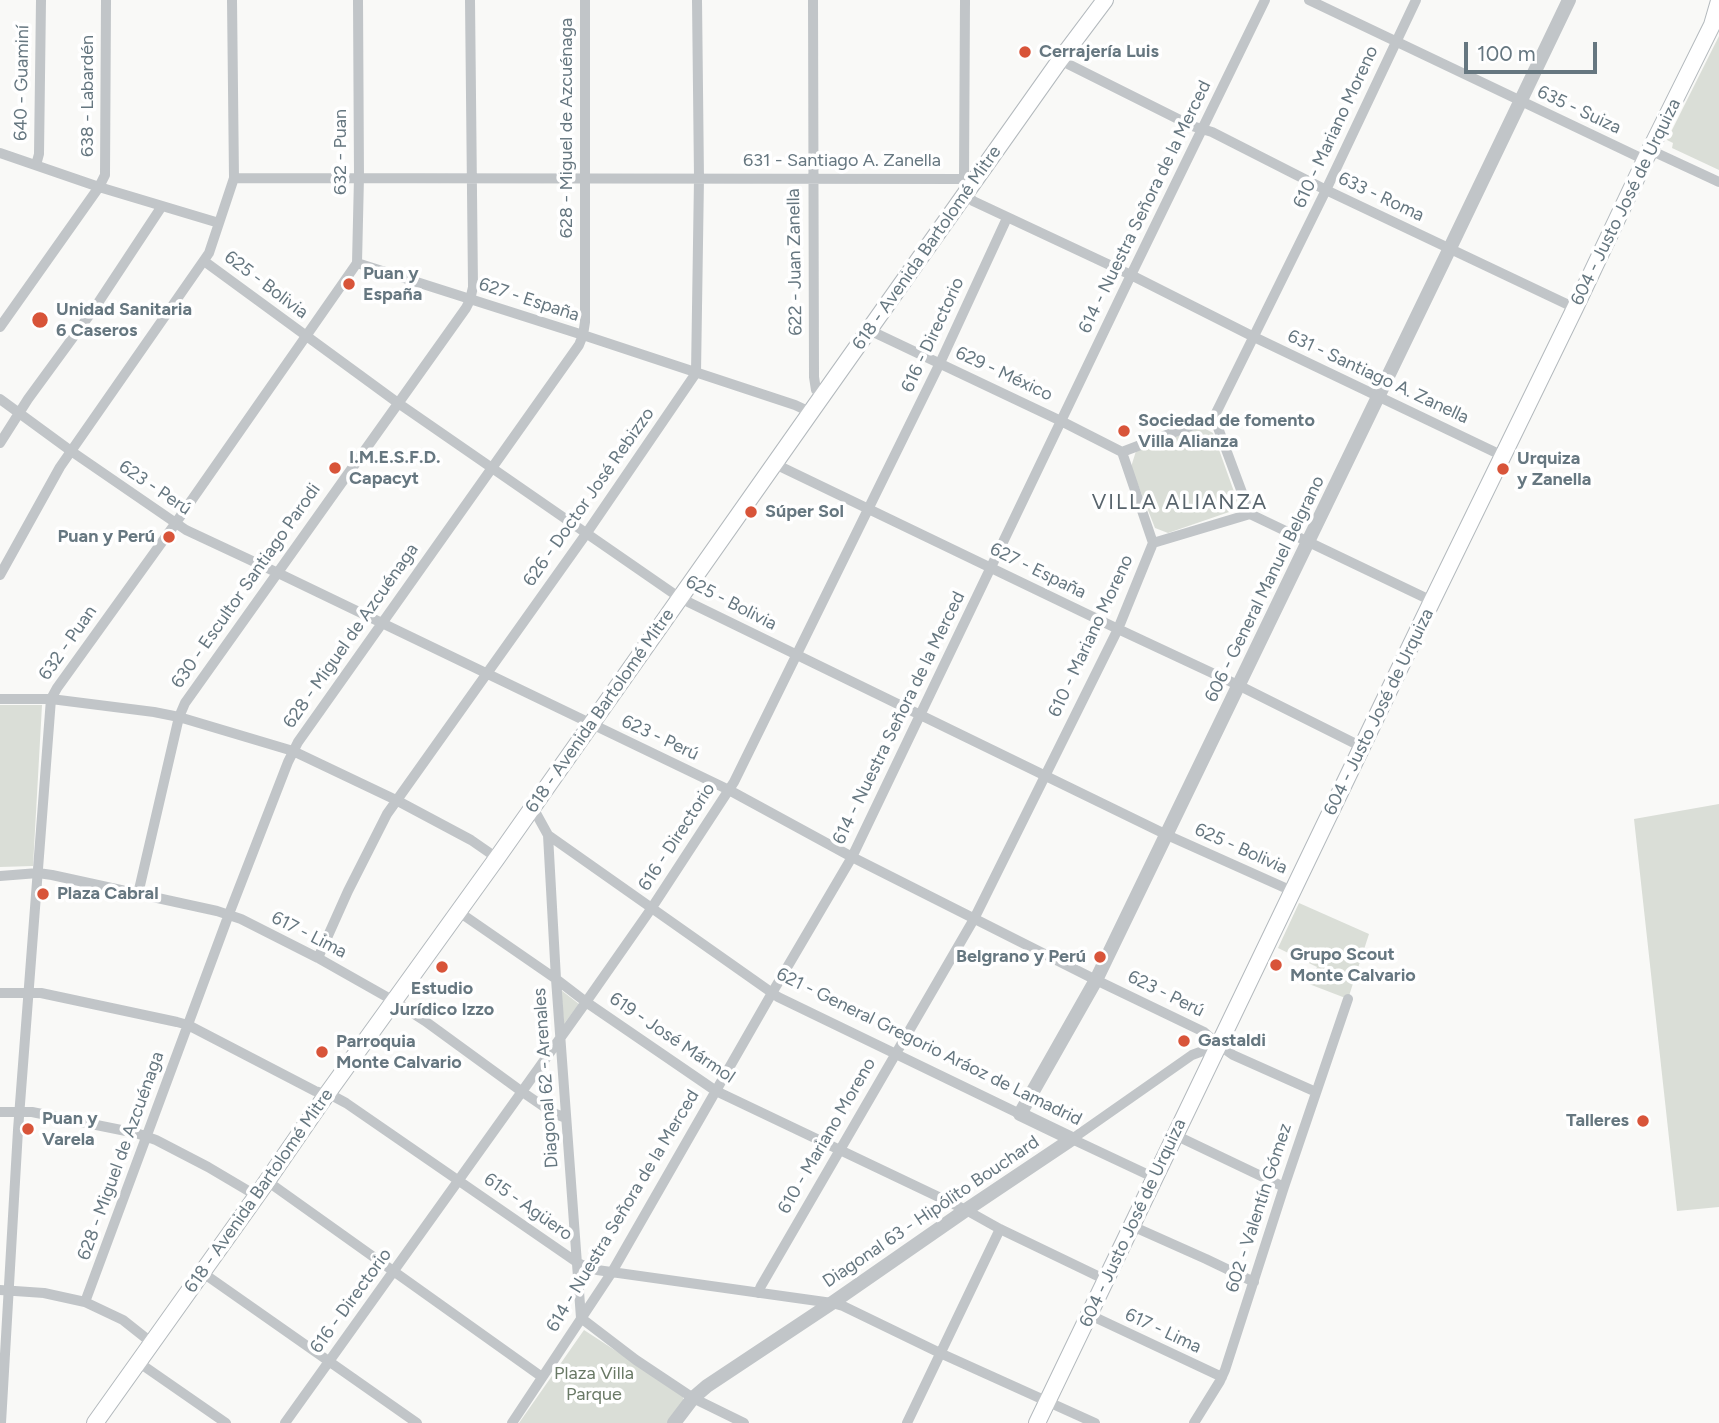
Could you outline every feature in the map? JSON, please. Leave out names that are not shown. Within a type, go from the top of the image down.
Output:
[{"type":"main road","name":"618 - Avenida Bartolomé Mitre","points":[[95,1423],[327,1094],[498,858],[869,330],[965,186],[1105,0]]},
{"type":"main road","name":"604 - Justo José de Urquiza","points":[[1037,1423],[1432,601],[1716,20],[1719,1]]},
{"type":"street","name":"640 - Guaminí","points":[[36,165],[39,154],[41,0]]},
{"type":"street","name":"638 - Labardén","points":[[0,327],[105,175],[106,0]]},
{"type":"street","points":[[0,575],[60,467],[209,253],[233,178],[232,0]]},
{"type":"street","name":"632 - Puan","points":[[1,1423],[4,1290],[51,699],[356,263],[359,177],[358,0]]},
{"type":"street","name":"630 - Escultor Santiago Parodi","points":[[138,894],[179,717],[185,703],[470,300],[473,287],[470,0]]},
{"type":"street","name":"628 - Miguel de Azcuénaga","points":[[85,1301],[229,914],[293,751],[579,345],[583,335],[585,0]]},
{"type":"street","points":[[696,373],[699,178],[697,0]]},
{"type":"street","name":"622 - Juan Zanella","points":[[813,0],[814,377],[816,390],[822,395]]},
{"type":"street","points":[[965,0],[965,186]]},
{"type":"street","name":"614 - Nuestra Señora de la Merced","points":[[512,1423],[612,1272],[852,857],[1265,0]]},
{"type":"street","name":"635 - Suiza","points":[[1309,0],[1521,102],[1719,182]]},
{"type":"street","name":"610 - Mariano Moreno","points":[[1214,417],[1416,0]]},
{"type":"street","name":"606 - General Manuel Belgrano","points":[[1020,1114],[1096,980],[1569,0]]},
{"type":"street","name":"633 - Roma","points":[[1060,60],[1192,126],[1212,132],[1326,190],[1575,308]]},
{"type":"street","points":[[0,153],[99,187],[219,223]]},
{"type":"street","name":"631 - Santiago A. Zanella","points":[[233,178],[812,179],[965,186],[973,201],[1503,456]]},
{"type":"street","points":[[0,443],[162,206]]},
{"type":"street","name":"616 - Directorio","points":[[285,1423],[586,1002],[729,790],[940,363],[1007,218]]},
{"type":"street","name":"625 - Bolivia","points":[[204,261],[398,403],[680,598],[1167,835],[1292,891]]},
{"type":"street","name":"627 - España","points":[[356,263],[583,335],[810,412]]},
{"type":"street","name":"629 - México","points":[[869,330],[1122,452]]},
{"type":"street","name":"626 - Doctor José Rebizzo","points":[[318,958],[381,825],[396,800],[586,534],[696,373]]},
{"type":"street","name":"623 - Perú","points":[[0,399],[174,524],[729,790],[974,919],[1204,1031],[1233,1055],[1316,1092]]},
{"type":"street","points":[[1153,543],[1122,452],[1214,417],[1250,514],[1432,601]]},
{"type":"street","name":"627 - España","points":[[775,464],[1362,747]]},
{"type":"street","name":"610 - Mariano Moreno","points":[[758,1293],[974,919],[1118,629],[1153,543],[1250,514]]},
{"type":"street","points":[[0,699],[51,699],[155,712],[293,751],[396,800],[471,840],[498,858]]},
{"type":"street","name":"621 - General Gregorio Aráoz de Lamadrid","points":[[532,806],[548,835],[772,993],[1155,1178]]},
{"type":"street","name":"Diagonal 62 - Arenales","points":[[548,835],[581,1318]]},
{"type":"street","name":"617 - Lima","points":[[0,876],[38,873],[229,914],[318,958],[394,1001],[521,1091],[566,1118]]},
{"type":"street","name":"619 - José Mármol","points":[[459,912],[716,1091],[1106,1280]]},
{"type":"street","name":"615 - Agüero","points":[[0,993],[41,993],[188,1025],[314,1091],[346,1103],[578,1263],[597,1270],[843,1306],[1096,1423]]},
{"type":"street","name":"602 - Valentín Gómez","points":[[1194,1423],[1222,1377],[1348,999]]},
{"type":"street","name":"Diagonal 63 - Hipólito Bouchard","points":[[674,1423],[706,1386],[832,1303],[1192,1055],[1219,1045]]},
{"type":"street","points":[[0,1112],[32,1112],[146,1136],[208,1167],[257,1196]]},
{"type":"street","points":[[1175,1135],[1284,1187]]},
{"type":"street","points":[[267,1181],[542,1377]]},
{"type":"street","points":[[1132,1226],[1254,1282]]},
{"type":"street","points":[[907,1423],[1000,1229]]},
{"type":"street","points":[[203,1273],[417,1423]]},
{"type":"street","points":[[4,1290],[44,1293],[85,1301],[123,1320],[152,1343]]},
{"type":"street","name":"617 - Lima","points":[[1090,1315],[1222,1377]]},
{"type":"street","points":[[581,1318],[636,1360],[693,1398],[744,1423]]},
{"type":"street","points":[[138,1362],[226,1423]]},
{"type":"green space","points":[[1719,36],[1719,170],[1672,148],[1673,143],[1667,140]]},
{"type":"green space","points":[[1202,427],[1213,433],[1237,500],[1232,511],[1168,533],[1155,528],[1131,467],[1136,451]]},
{"type":"green space","points":[[0,705],[42,705],[33,866],[0,867]]},
{"type":"green space","points":[[1719,804],[1719,1207],[1677,1211],[1634,819]]},
{"type":"green space","points":[[1299,903],[1369,934],[1348,999],[1309,984],[1317,967],[1278,948]]},
{"type":"green space","points":[[561,990],[579,1004],[564,1024]]},
{"type":"green space","name":"Plaza Villa Parque","points":[[584,1330],[682,1394],[684,1401],[667,1423],[519,1423]]},
{"type":"place","name":"Cerrajería Luis","points":[[1025,52]]},
{"type":"place","name":"Puan y España","points":[[349,284]]},
{"type":"place","name":"Unidad Sanitaria 6 Caseros","points":[[40,320]]},
{"type":"place","name":"Sociedad de fomento Villa Alianza","points":[[1124,431]]},
{"type":"place","name":"I.M.E.S.F.D. Capacyt","points":[[335,468]]},
{"type":"place","name":"Urquiza y Zanella","points":[[1503,469]]},
{"type":"place","name":"Súper Sol","points":[[751,512]]},
{"type":"place","name":"Puan y Perú","points":[[169,537]]},
{"type":"place","name":"Plaza Cabral","points":[[43,894]]},
{"type":"place","name":"Belgrano y Perú","points":[[1100,957]]},
{"type":"place","name":"Grupo Scout Monte Calvario","points":[[1276,965]]},
{"type":"place","name":"Estudio Jurídico Izzo","points":[[442,967]]},
{"type":"place","name":"Gastaldi","points":[[1184,1041]]},
{"type":"place","name":"Parroquia Monte Calvario","points":[[322,1052]]},
{"type":"place","name":"Talleres","points":[[1643,1121]]},
{"type":"place","name":"Puan y Varela","points":[[28,1129]]},
{"type":"district","name":"VILLA ALIANZA","points":[[1180,503]]}]
